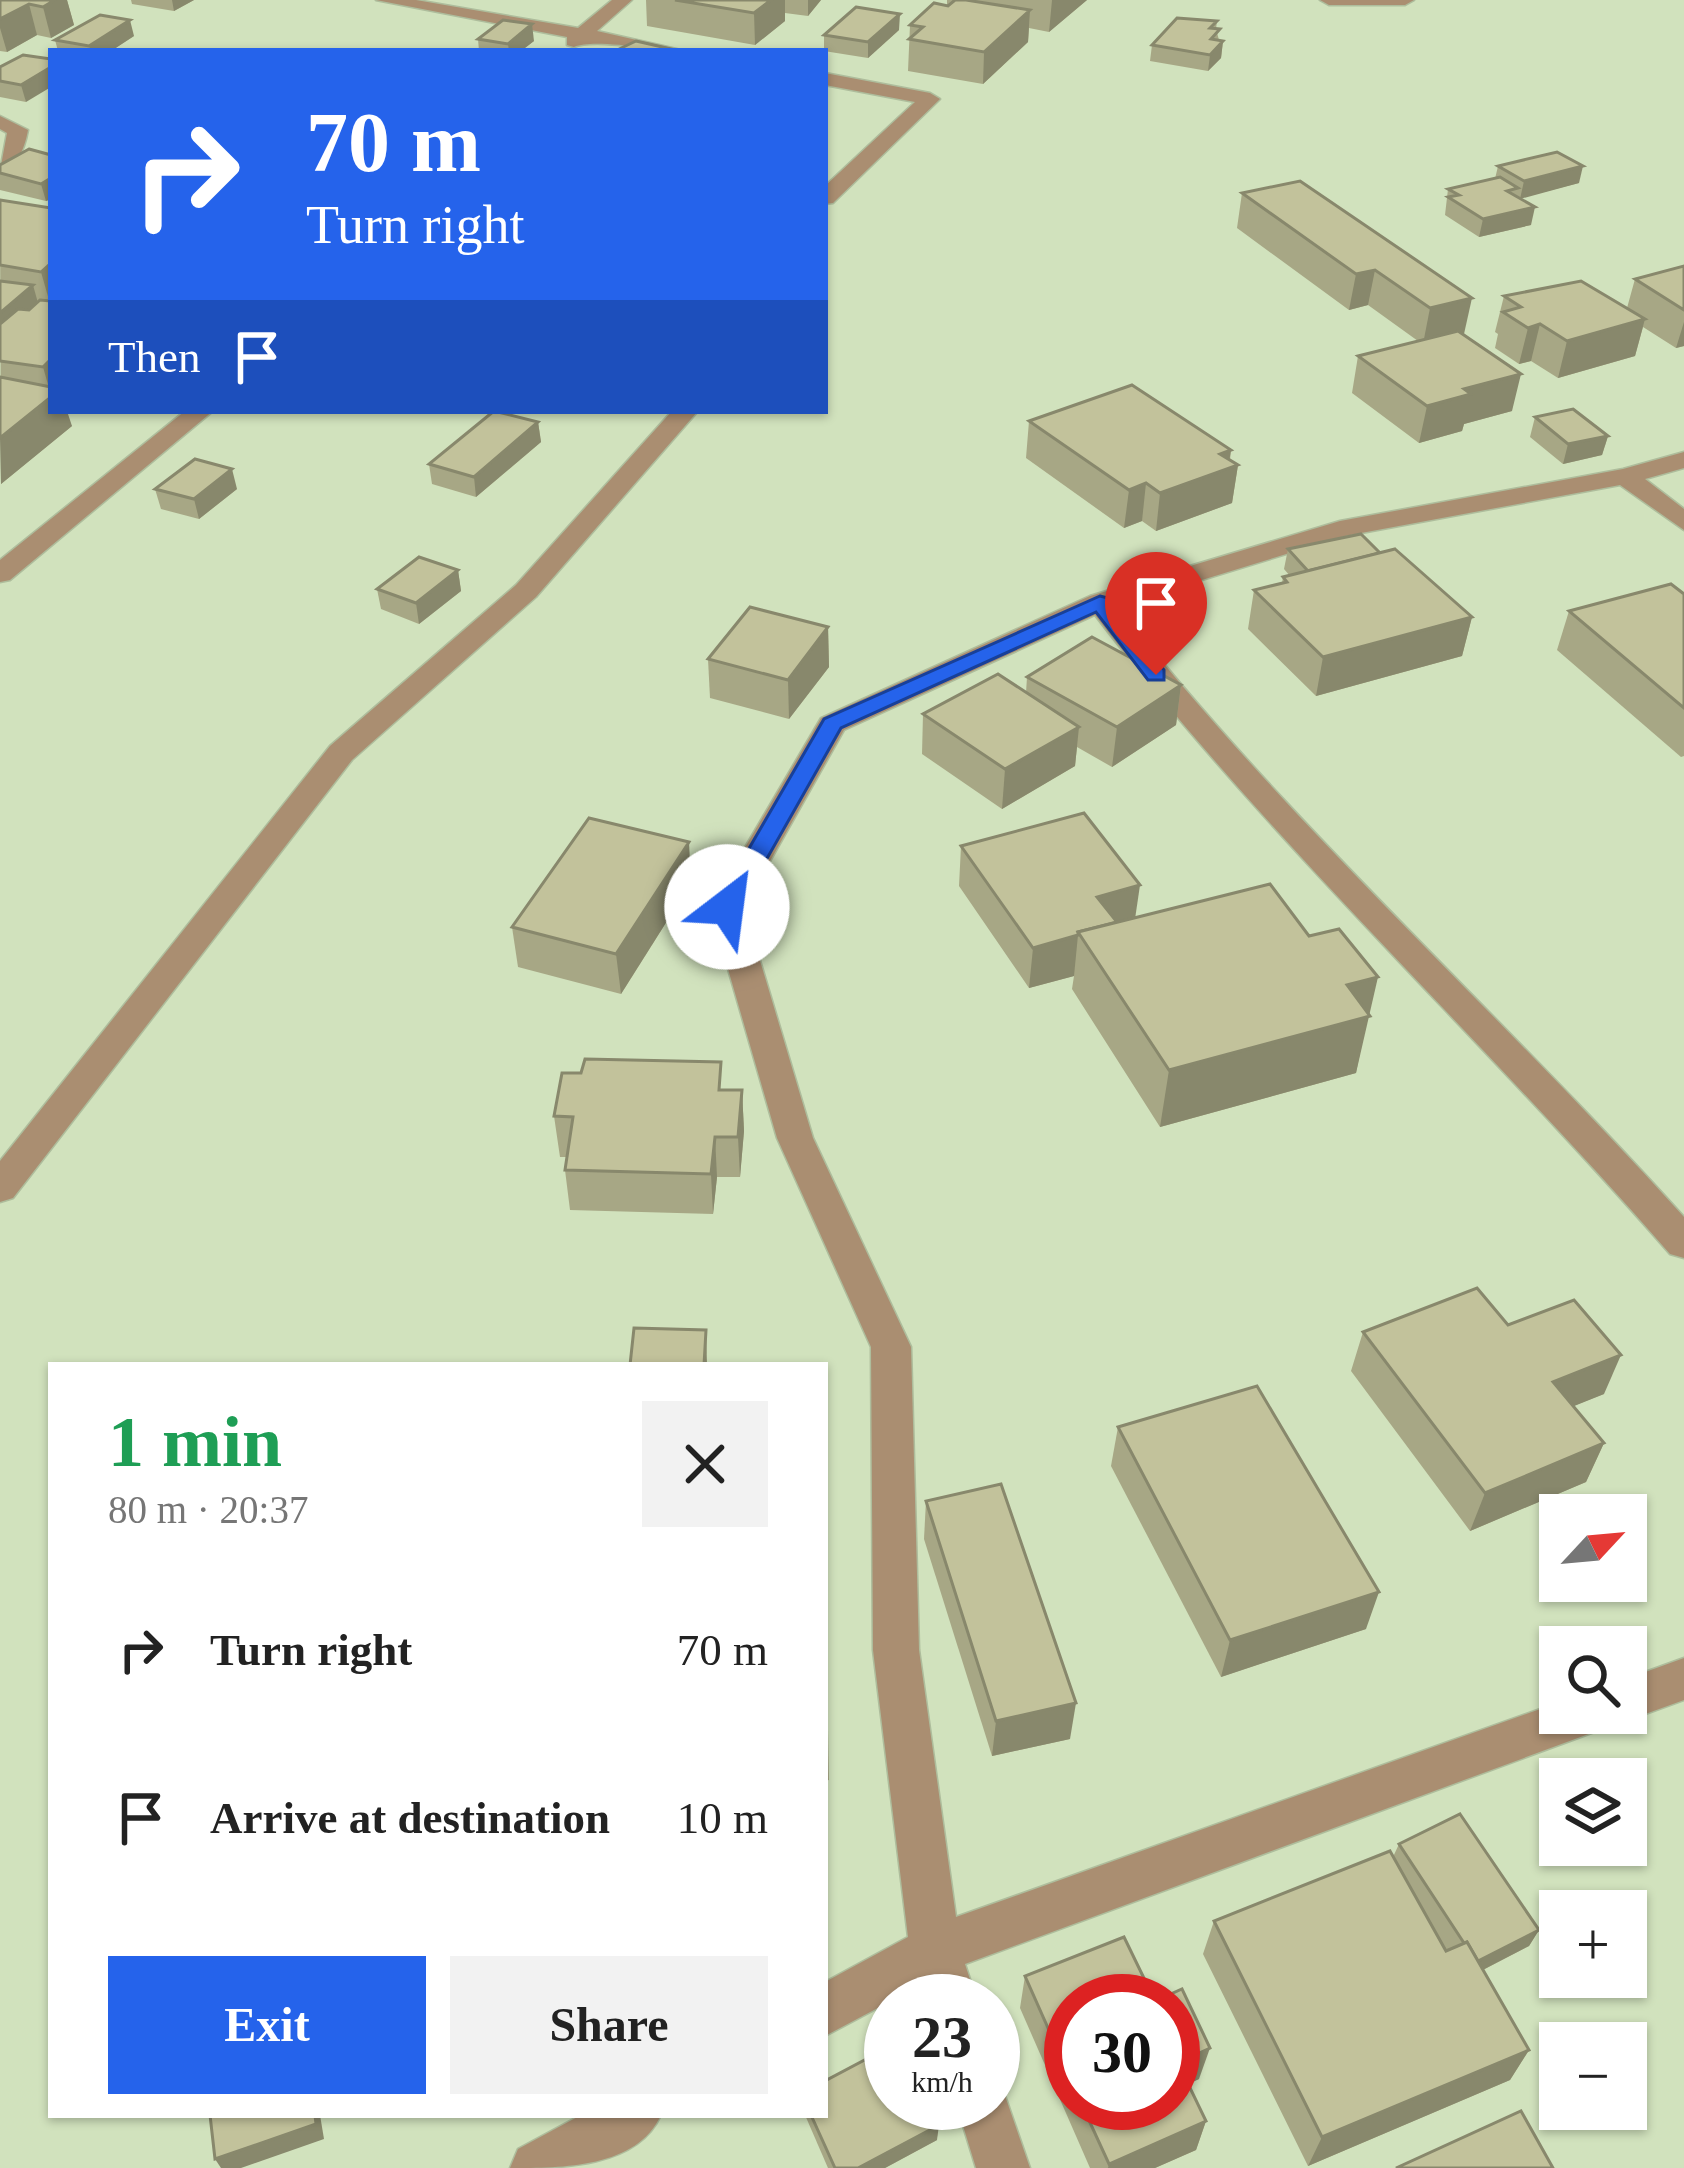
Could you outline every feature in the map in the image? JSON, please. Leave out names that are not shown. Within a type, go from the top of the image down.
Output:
[{"type":"street","points":[[385,0],[660,48]]},
{"type":"street","points":[[566,48],[623,0]]},
{"type":"street","points":[[1329,0],[1405,0]]},
{"type":"street","points":[[828,80],[930,99],[828,195]]},
{"type":"street","points":[[0,122],[18,130],[14,149],[0,165]]},
{"type":"street","points":[[0,574],[197,414]]},
{"type":"street","points":[[0,1188],[341,753],[526,591],[683,414]]},
{"type":"street","points":[[943,1974],[935,1950],[896,1650],[891,1348],[795,1138],[727,907],[832,724],[1100,602],[1340,529],[1625,476],[1684,460]]},
{"type":"street","points":[[1625,476],[1684,522]]},
{"type":"street","points":[[1100,602],[1184,712],[1574,1119],[1684,1243]]},
{"type":"street","points":[[1647,1692],[1684,1678]]},
{"type":"street","points":[[828,2008],[935,1950],[1539,1731]]},
{"type":"street","points":[[537,2168],[629,2118]]},
{"type":"street","points":[[991,2130],[1003,2168]]},
{"type":"building","points":[[0,0],[55,0],[43,7],[29,4],[0,19]]},
{"type":"building","points":[[675,0],[771,0],[754,13]]},
{"type":"building","points":[[955,0],[1030,10],[984,52],[909,39],[923,27],[910,25],[934,3],[948,6]]},
{"type":"building","points":[[856,7],[900,14],[868,42],[824,35]]},
{"type":"building","points":[[100,15],[130,20],[89,46],[55,40]]},
{"type":"building","points":[[1177,18],[1217,21],[1210,28],[1220,29],[1211,39],[1223,41],[1210,55],[1152,45]]},
{"type":"building","points":[[503,20],[532,24],[508,44],[478,39]]},
{"type":"building","points":[[636,41],[667,48],[621,48]]},
{"type":"building","points":[[23,55],[48,59],[48,69],[21,85],[0,81],[0,67]]},
{"type":"building","points":[[29,149],[48,154],[48,180],[41,184],[0,173],[0,165]]},
{"type":"building","points":[[1557,152],[1583,166],[1524,181],[1498,166]]},
{"type":"building","points":[[1500,177],[1518,188],[1507,191],[1535,207],[1483,219],[1448,197],[1459,195],[1448,189]]},
{"type":"building","points":[[1300,181],[1472,298],[1430,308],[1375,270],[1356,274],[1242,193]]},
{"type":"building","points":[[0,200],[48,208],[48,266],[41,272],[0,265]]},
{"type":"building","points":[[1684,266],[1684,310],[1635,279]]},
{"type":"building","points":[[0,281],[33,285],[0,313]]},
{"type":"building","points":[[1581,281],[1645,319],[1567,341],[1540,324],[1528,328],[1503,312],[1521,307],[1504,296]]},
{"type":"building","points":[[40,300],[48,301],[48,362],[43,367],[0,361],[0,324],[18,309],[29,310]]},
{"type":"building","points":[[1458,331],[1521,374],[1464,389],[1471,394],[1427,406],[1358,356]]},
{"type":"building","points":[[0,377],[48,386],[48,399],[0,438]]},
{"type":"building","points":[[1132,385],[1231,450],[1220,454],[1238,465],[1160,493],[1146,483],[1129,490],[1029,421]]},
{"type":"building","points":[[1573,409],[1608,436],[1568,444],[1535,417]]},
{"type":"building","points":[[490,414],[538,422],[474,477],[429,464]]},
{"type":"building","points":[[195,459],[232,469],[194,499],[155,489]]},
{"type":"building","points":[[1361,534],[1380,553],[1308,571],[1288,549]]},
{"type":"building","points":[[1395,549],[1472,617],[1323,657],[1254,590],[1287,582],[1283,577]]},
{"type":"building","points":[[419,557],[458,570],[416,603],[377,589]]},
{"type":"building","points":[[1671,584],[1684,594],[1684,708],[1569,611]]},
{"type":"building","points":[[750,607],[828,627],[788,680],[708,659]]},
{"type":"building","points":[[1092,637],[1181,685],[1117,727],[1027,677]]},
{"type":"building","points":[[998,674],[1079,727],[1005,769],[923,714]]},
{"type":"building","points":[[1084,813],[1140,885],[1097,897],[1117,922],[1033,948],[961,846]]},
{"type":"building","points":[[589,818],[689,842],[616,954],[512,927]]},
{"type":"building","points":[[1270,884],[1309,936],[1339,929],[1378,977],[1347,985],[1370,1016],[1169,1070],[1078,932]]},
{"type":"building","points":[[585,1059],[721,1062],[719,1090],[742,1090],[738,1137],[715,1137],[711,1174],[565,1170],[573,1117],[554,1116],[562,1073],[581,1073]]},
{"type":"building","points":[[1477,1288],[1508,1325],[1574,1300],[1621,1355],[1553,1382],[1604,1443],[1485,1493],[1363,1332]]},
{"type":"building","points":[[634,1328],[706,1330],[704,1362],[630,1362]]},
{"type":"building","points":[[1257,1386],[1379,1592],[1230,1640],[1118,1427]]},
{"type":"building","points":[[1001,1484],[1076,1703],[996,1721],[926,1501]]},
{"type":"building","points":[[1460,1814],[1539,1930],[1478,1961],[1399,1844]]},
{"type":"building","points":[[1390,1851],[1446,1951],[1467,1942],[1529,2050],[1322,2137],[1214,1921]]},
{"type":"building","points":[[1124,1937],[1142,1974],[1044,1974],[1044,2019],[1025,1976]]},
{"type":"building","points":[[1200,2027],[1210,2048],[1200,2053]]},
{"type":"building","points":[[864,2060],[864,2130],[930,2130],[858,2168],[835,2168],[812,2118],[828,2118],[828,2079]]},
{"type":"building","points":[[1521,2111],[1553,2168],[1396,2168]]},
{"type":"building","points":[[210,2118],[315,2118],[316,2124],[215,2159]]},
{"type":"building","points":[[1093,2130],[1186,2130],[1109,2164]]},
{"type":"route","points":[[727,907],[832,724],[1100,602],[1156,675]]}]
